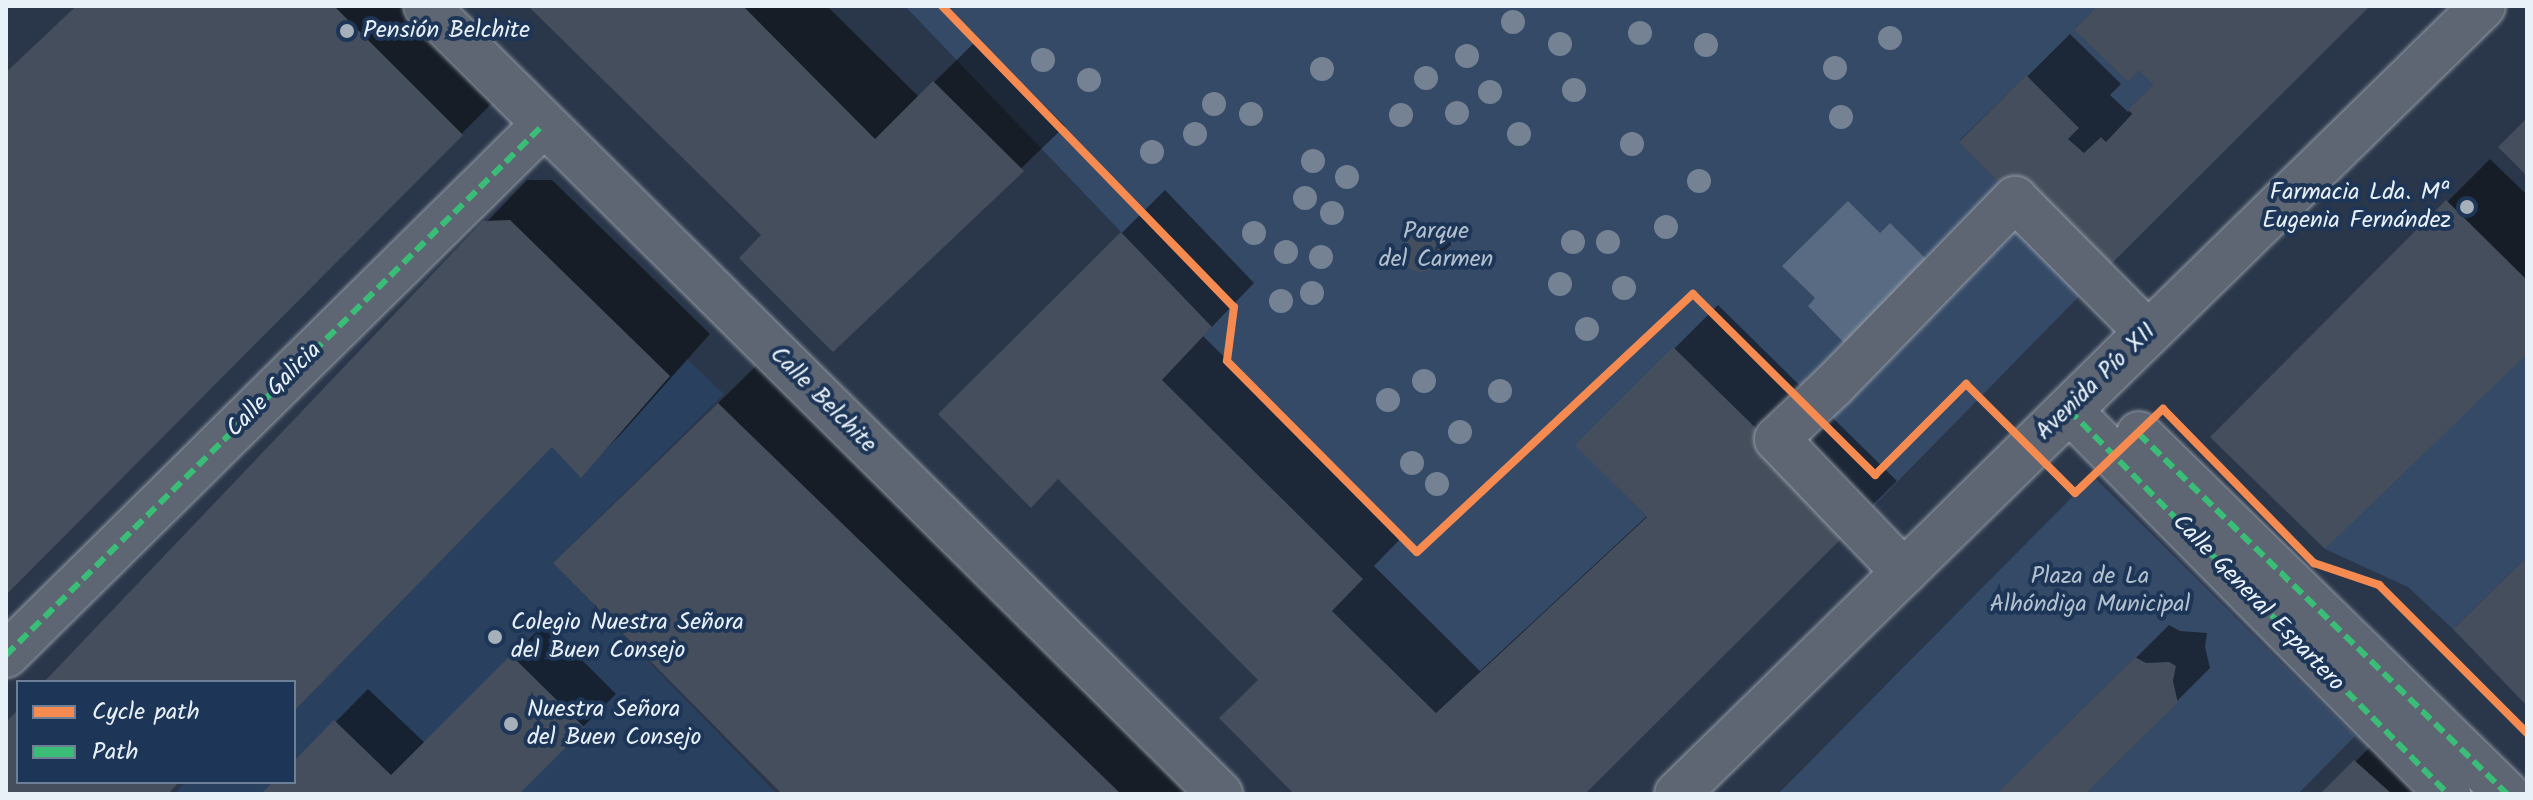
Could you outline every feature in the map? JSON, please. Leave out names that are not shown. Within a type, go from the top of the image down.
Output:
[{"type":"street","name":"Calle Belchite","points":[[426,6],[1220,794]]},
{"type":"street","name":"Avenida Pío XII","points":[[1677,794],[2483,6]]},
{"type":"street","name":"Calle Galicia","points":[[6,655],[543,125]]},
{"type":"street","points":[[1904,572],[1777,439],[1834,385],[2015,199],[2147,332],[2029,448]]},
{"type":"street","name":"Calle General Espartero","points":[[2069,410],[2448,794]]},
{"type":"street","points":[[2139,434],[2507,794]]},
{"type":"shaded area","points":[[1848,201],[1880,233],[1890,223],[1936,269],[1853,352],[1808,306],[1815,298],[1782,266]]},
{"type":"shaded area","name":"Colegio Nuestra Señora del Buen Consejo","points":[[687,359],[724,394],[553,563],[777,794],[175,794],[183,784],[296,784],[296,709],[552,447],[581,477]]},
{"type":"green space","name":"Parque del Carmen","points":[[905,6],[2097,6],[2074,30],[2128,82],[2139,71],[2153,85],[2128,109],[2132,114],[2106,142],[2101,137],[2084,153],[2068,139],[2079,128],[2026,75],[1959,141],[2095,280],[1855,525],[1576,445],[1647,517],[1436,713],[1332,611],[1162,380],[1212,327]]},
{"type":"green space","points":[[2527,347],[2527,557],[2453,629],[2408,587],[2325,549]]},
{"type":"green space","name":"Plaza de La Alhóndiga Municipal","points":[[2093,476],[2355,736],[2298,794],[2085,794],[2178,703],[2173,681],[2176,666],[2146,663],[2135,657],[1996,794],[1778,794]]},
{"type":"building","points":[[76,6],[334,6],[463,135],[6,595],[6,72]]},
{"type":"building","points":[[528,6],[743,6],[875,139],[933,81],[1024,171],[833,352],[739,258],[761,235]]},
{"type":"building","points":[[2097,6],[2370,6],[2095,280],[1959,142],[2026,75],[2079,128],[2068,139],[2084,153],[2101,137],[2106,142],[2132,114],[2128,109],[2153,85],[2139,71],[2128,82],[2074,30]]},
{"type":"building","points":[[2527,118],[2527,176],[2498,147]]},
{"type":"building","points":[[2446,200],[2527,280],[2527,354],[2325,549],[2210,437]]},
{"type":"building","points":[[510,220],[670,376],[581,478],[552,447],[296,709],[296,680],[46,680],[483,221]]},
{"type":"building","points":[[1121,232],[1212,327],[1162,380],[1363,579],[1332,611],[1436,713],[1647,517],[1575,445],[1673,347],[1855,525],[1585,794],[1294,794],[1219,718],[1258,680],[1058,479],[1031,508],[938,414]]},
{"type":"building","points":[[1421,234],[1434,240],[1440,253],[1434,266],[1421,272],[1408,266],[1402,253],[1408,240]]},
{"type":"building","points":[[718,403],[1121,794],[782,794],[553,563]]},
{"type":"building","points":[[2527,557],[2527,706],[2453,629]]},
{"type":"building","name":"Nuestra Señora del Buen Consejo","points":[[511,655],[585,728],[519,794],[261,794],[271,784],[296,784],[296,759],[334,720],[391,775]]},
{"type":"building","points":[[2135,657],[2146,663],[2169,662],[2176,666],[2173,681],[2178,703],[2085,794],[1996,794]]},
{"type":"building","points":[[16,712],[16,784],[177,784],[168,794],[6,794],[6,722]]},
{"type":"building","points":[[2354,760],[2392,794],[2320,794]]},
{"type":"marked path","points":[[6,655],[543,125]]},
{"type":"marked path","points":[[2069,410],[2448,794]]},
{"type":"marked path","points":[[2139,434],[2507,794]]},
{"type":"cycle path","points":[[942,6],[1234,307],[1227,361],[1417,552],[1693,294],[1875,475],[1966,384],[2075,493],[2163,409],[2314,563],[2379,585],[2527,733]]},
{"type":"place","name":"Pensión Belchite","points":[[347,31]]},
{"type":"place","name":"Farmacia Lda. Mª Eugenia Fernández","points":[[2467,207]]},
{"type":"place","name":"Colegio Nuestra Señora del Buen Consejo","points":[[495,637]]},
{"type":"place","name":"Nuestra Señora del Buen Consejo","points":[[511,724]]}]
